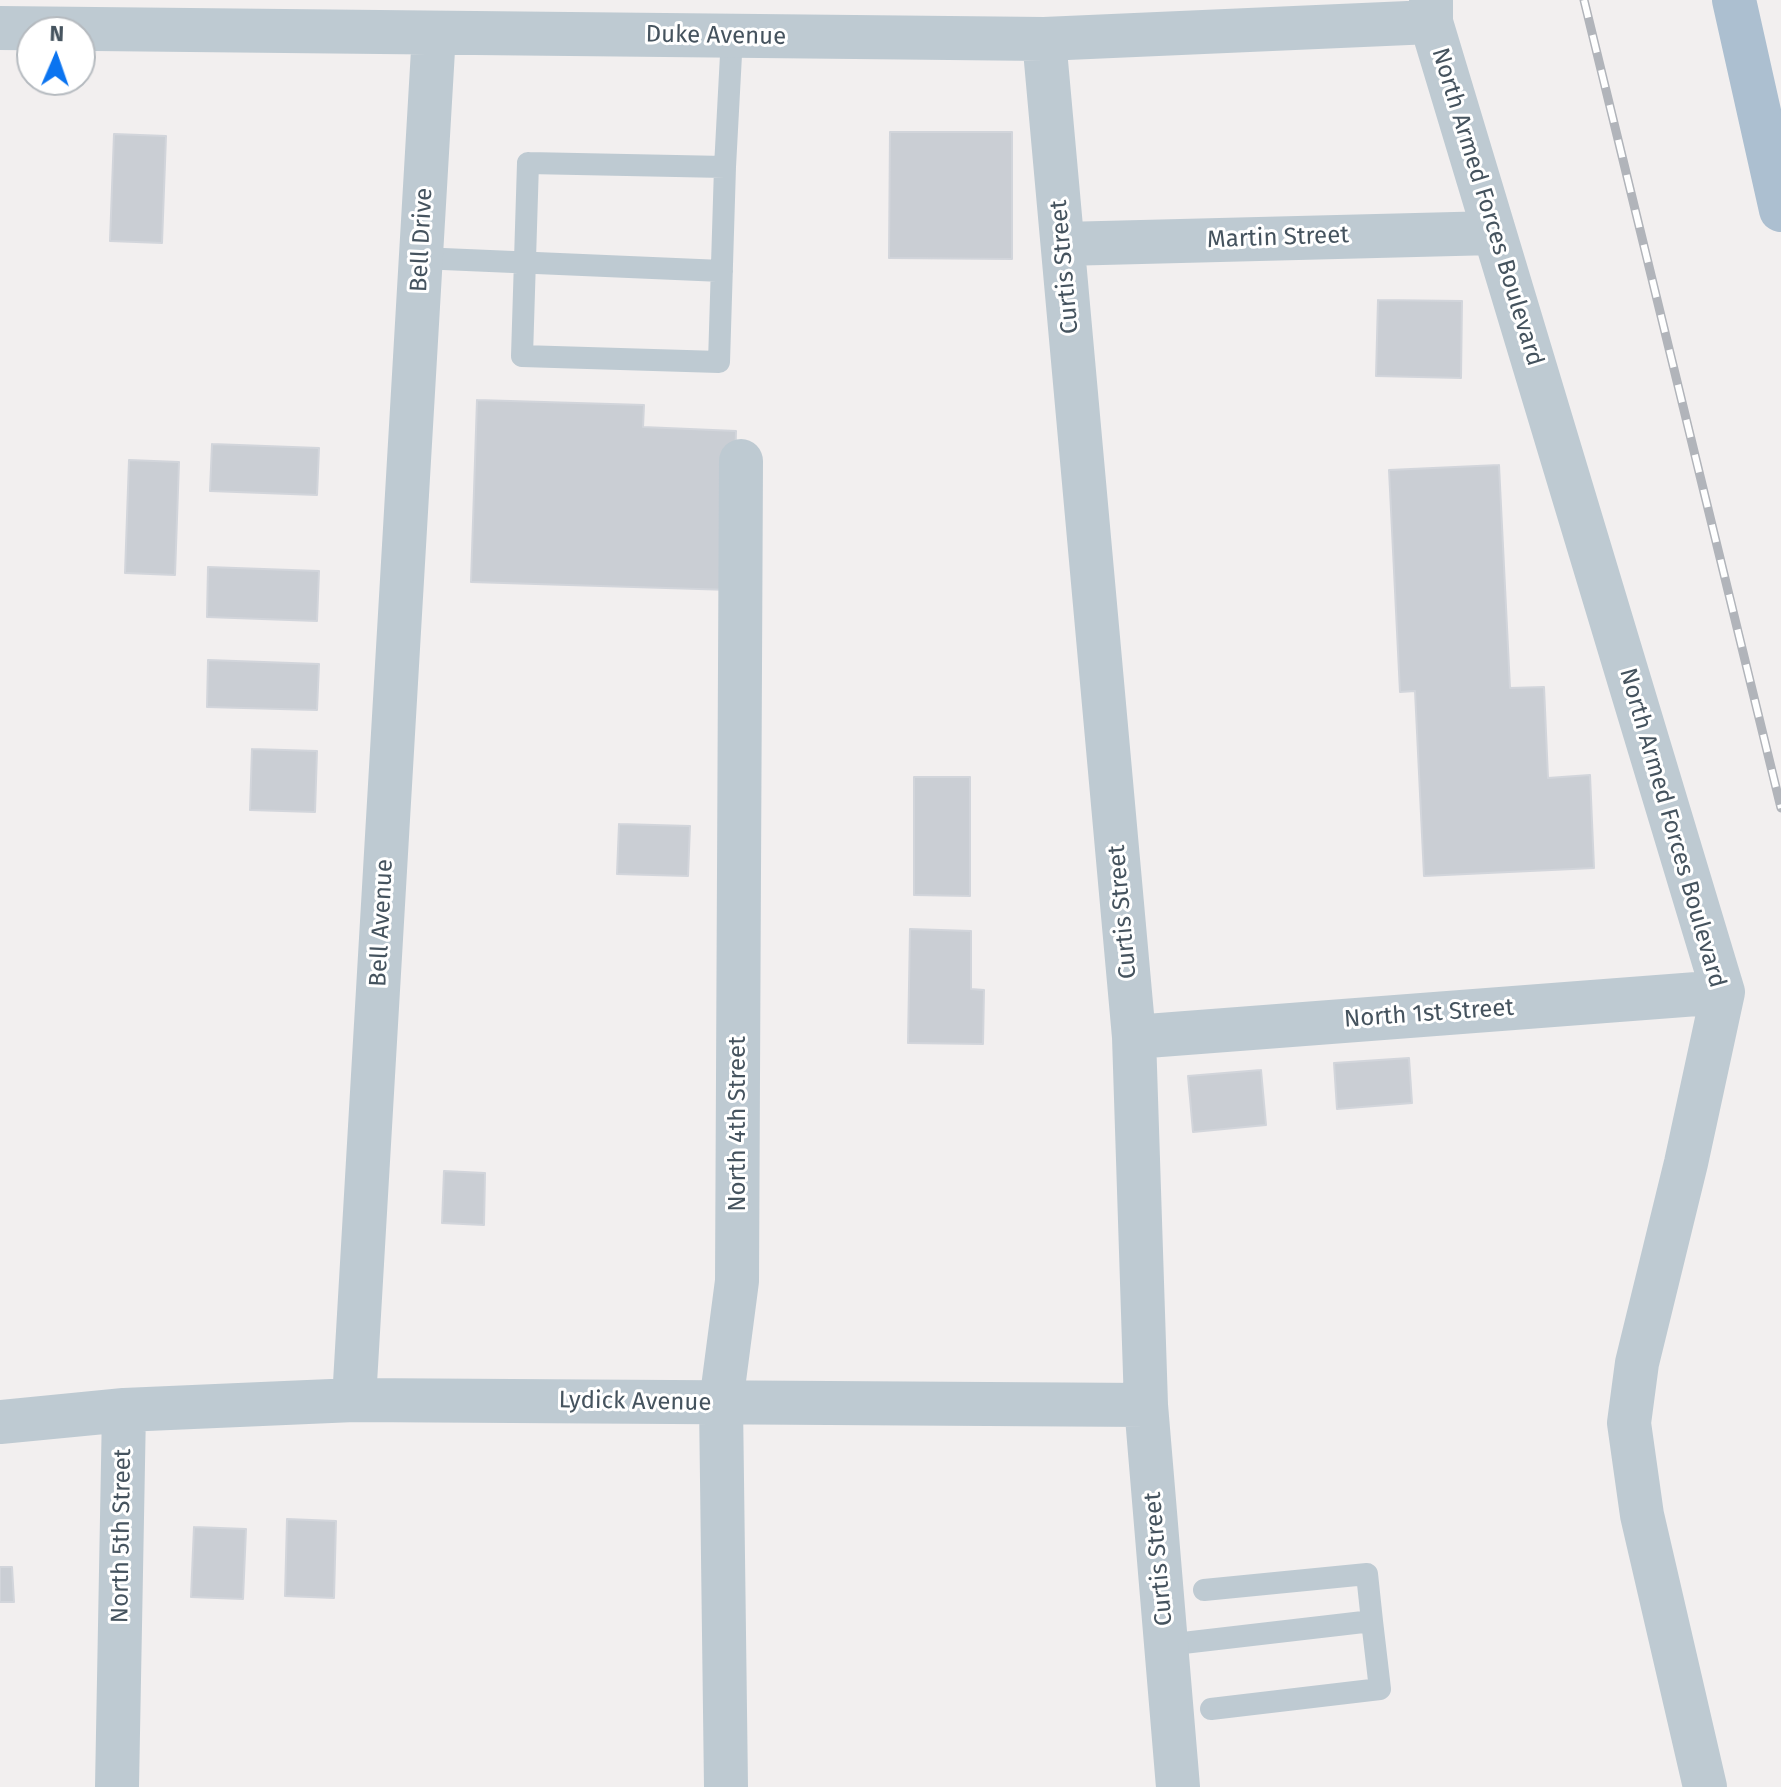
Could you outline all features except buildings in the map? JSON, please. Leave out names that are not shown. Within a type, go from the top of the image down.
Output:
[{"type":"main road","points":[[1734,0],[1781,210]]},
{"type":"street","name":"Duke Avenue","points":[[0,28],[1044,39],[1431,11]]},
{"type":"street","name":"North Armed Forces Boulevard","points":[[1431,11],[1494,233],[1723,992],[1686,1163],[1637,1363],[1629,1423],[1642,1515],[1705,1787]]},
{"type":"street","name":"Bell Drive","points":[[410,447],[434,33]]},
{"type":"street","name":"Curtis Street","points":[[1044,39],[1134,1037],[1146,1405],[1178,1787]]},
{"type":"street","name":"Martin Street","points":[[1063,244],[1494,233]]},
{"type":"street","name":"Bell Avenue","points":[[354,1400],[410,447]]},
{"type":"street","name":"North 4th Street","points":[[726,1787],[721,1403],[737,1281],[741,461]]},
{"type":"street","name":"North 1st Street","points":[[1134,1037],[1723,992]]},
{"type":"street","name":"Lydick Avenue","points":[[124,1410],[354,1400],[1146,1405]]},
{"type":"street","points":[[0,1422],[124,1410]]},
{"type":"street","name":"North 5th Street","points":[[117,1787],[124,1410]]},
{"type":"lane","points":[[725,167],[528,163],[522,356],[719,362],[732,36]]},
{"type":"lane","points":[[420,258],[722,271]]},
{"type":"lane","points":[[1204,1590],[1367,1574],[1380,1689],[1211,1709]]},
{"type":"lane","points":[[1166,1645],[1372,1621]]},
{"type":"railway","points":[[1584,0],[1781,808]]}]
